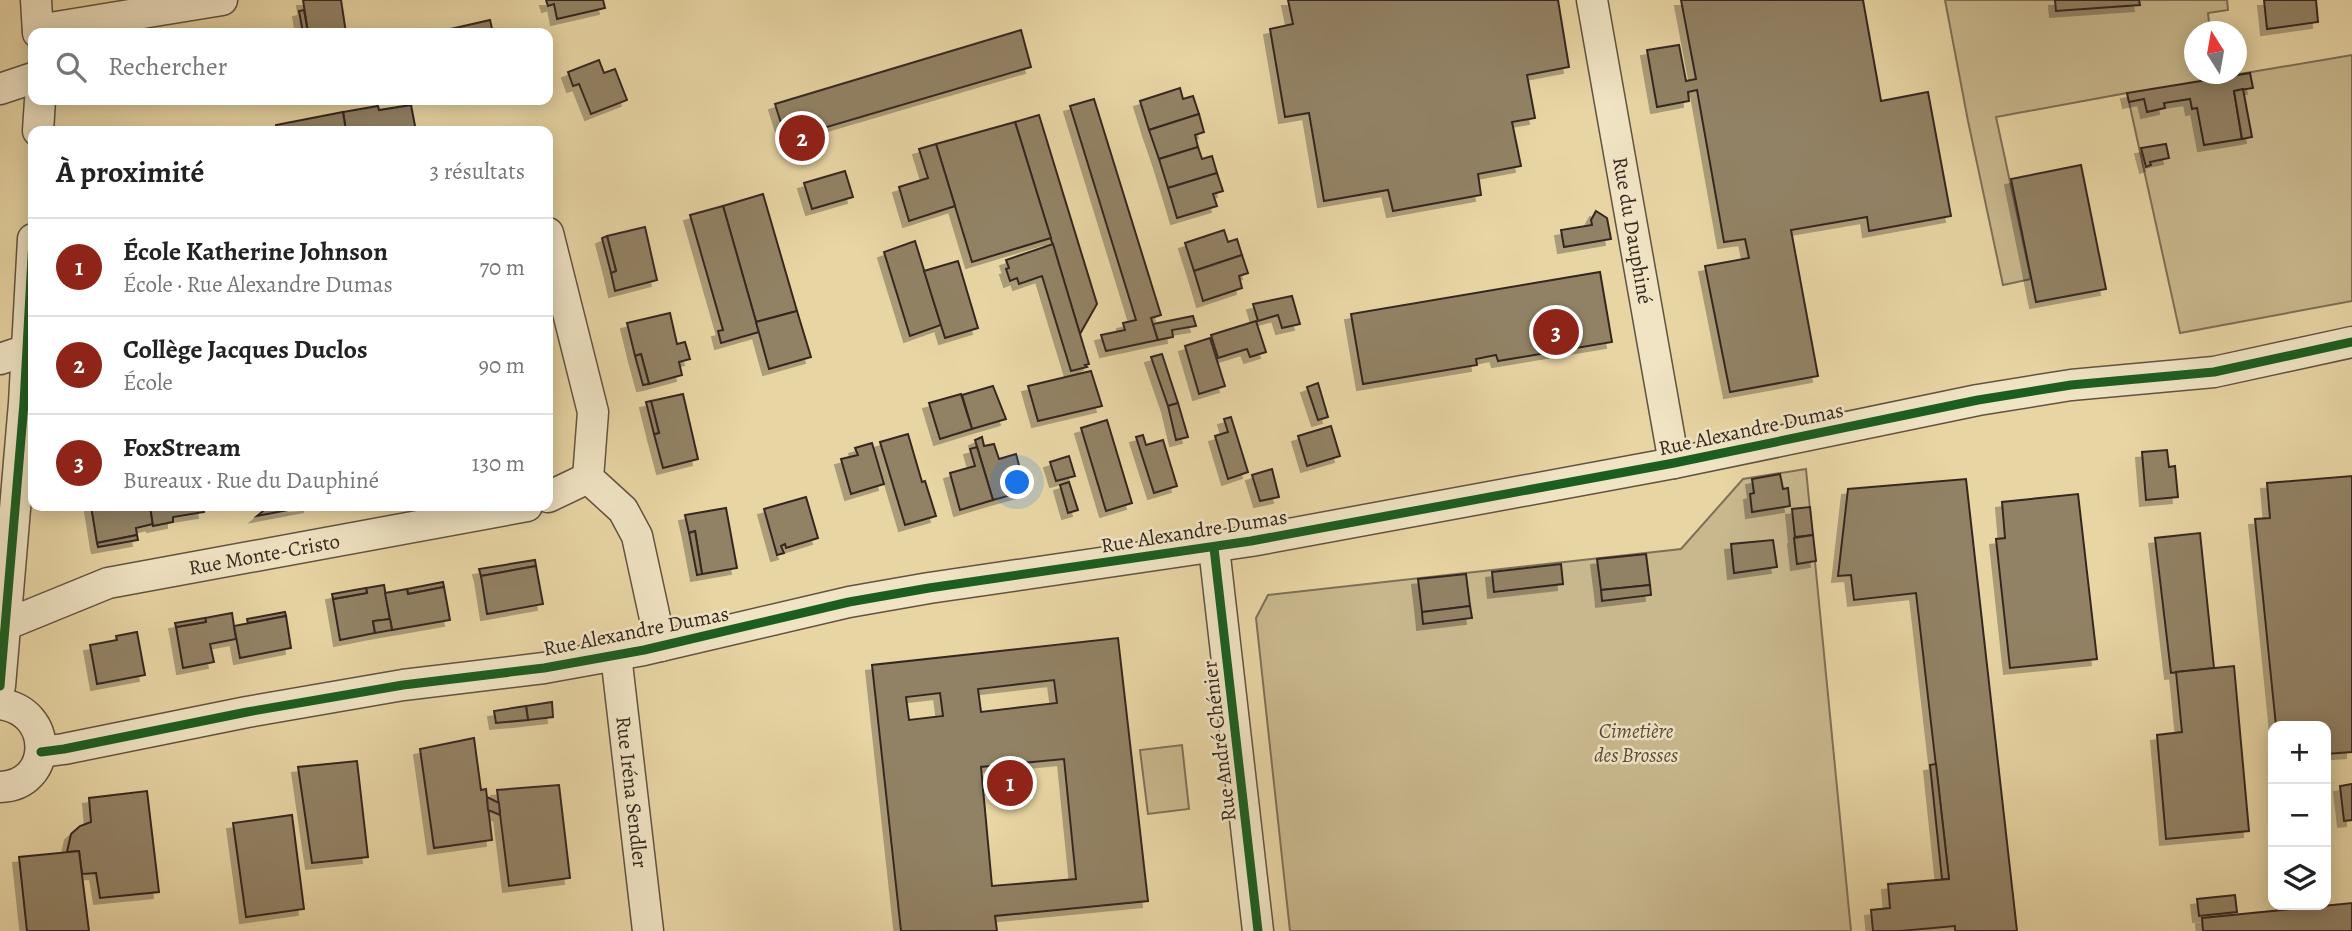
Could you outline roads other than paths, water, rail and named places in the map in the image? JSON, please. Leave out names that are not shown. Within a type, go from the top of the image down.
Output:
[{"type":"street","points":[[37,0],[38,28]]},
{"type":"street","points":[[61,28],[222,0]]},
{"type":"street","name":"Rue du Dauphiné","points":[[1592,0],[1674,463]]},
{"type":"street","points":[[0,89],[28,80]]},
{"type":"street","points":[[38,126],[40,105]]},
{"type":"street","points":[[553,253],[593,412],[588,478]]},
{"type":"street","points":[[0,686],[5,625],[13,355],[28,268]]},
{"type":"street","name":"Rue Alexandre Dumas","points":[[41,751],[64,749],[247,712],[390,687],[505,673],[616,655],[849,602],[929,588],[1214,548],[1674,463],[1978,400],[2071,385],[2214,372],[2352,342]]},
{"type":"street","points":[[553,495],[588,478]]},
{"type":"street","points":[[588,478],[623,510],[637,536],[661,646]]},
{"type":"street","name":"Rue Monte-Cristo","points":[[5,625],[108,583],[500,511]]},
{"type":"street","name":"Rue André Chénier","points":[[1214,548],[1258,931]]},
{"type":"street","name":"Rue Iréna Sendler","points":[[616,655],[648,931]]},
{"type":"street","points":[[0,704],[24,712],[34,722],[40,734],[41,751],[31,773],[20,782],[0,787]]},
{"type":"place","name":"Collège Jacques Duclos","points":[[802,138]]},
{"type":"place","name":"FoxStream","points":[[1556,332]]},
{"type":"place","name":"École Katherine Johnson","points":[[1010,783]]},
{"type":"park label","name":"Cimetière des Brosses","points":[[1636,743]]}]
